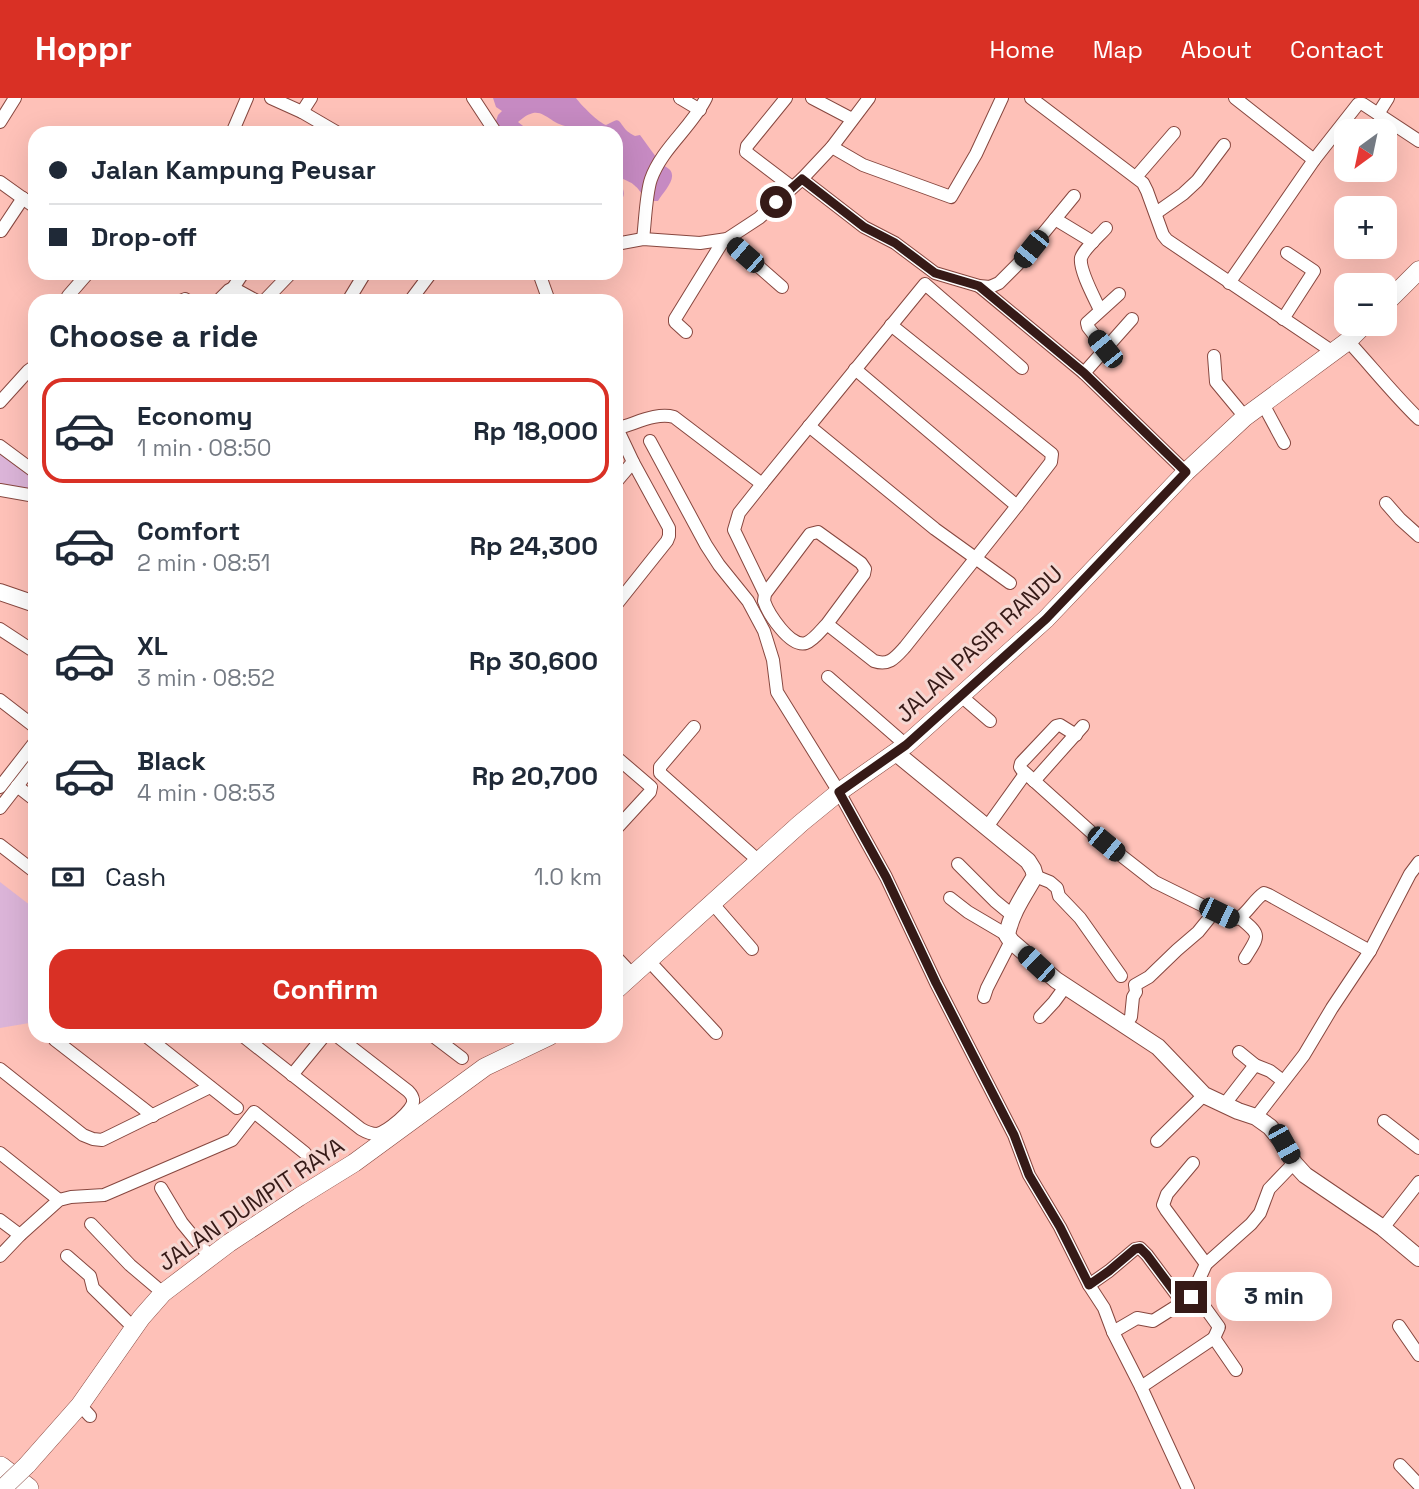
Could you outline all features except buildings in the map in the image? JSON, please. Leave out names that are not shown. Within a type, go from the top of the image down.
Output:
[{"type":"highway","points":[[0,1468],[27,1489]]},
{"type":"main road","points":[[1397,292],[1419,270]]},
{"type":"main road","name":"JALAN PASIR RANDU","points":[[623,984],[839,792],[901,749],[1046,619],[1186,472],[1245,418],[1353,336]]},
{"type":"main road","name":"JALAN DUMPIT RAYA","points":[[2,1489],[85,1411],[134,1328],[163,1293],[279,1210],[354,1163],[485,1067],[535,1043]]},
{"type":"street","points":[[0,122],[15,98]]},
{"type":"street","points":[[235,126],[247,98]]},
{"type":"street","points":[[271,98],[326,126]]},
{"type":"street","points":[[302,112],[310,98]]},
{"type":"street","points":[[473,98],[491,126]]},
{"type":"street","points":[[643,239],[650,181],[661,160],[703,104],[680,98]]},
{"type":"street","points":[[786,98],[747,146],[746,152],[864,227],[895,243],[935,273],[979,286],[999,284],[1074,196]]},
{"type":"street","points":[[812,98],[852,119]]},
{"type":"street","points":[[686,332],[675,319],[725,240],[759,218],[797,183],[832,147],[869,98]]},
{"type":"street","points":[[832,147],[863,165],[951,197],[976,154],[1002,98]]},
{"type":"street","points":[[1031,98],[1143,183],[1167,240],[1333,352]]},
{"type":"street","points":[[1234,98],[1314,160]]},
{"type":"street","points":[[1378,114],[1388,98]]},
{"type":"street","points":[[1229,283],[1314,160],[1358,104],[1363,104],[1418,137]]},
{"type":"street","points":[[1136,177],[1174,133]]},
{"type":"street","points":[[1156,214],[1198,181],[1224,145]]},
{"type":"street","points":[[0,182],[28,202]]},
{"type":"street","points":[[1,231],[23,198]]},
{"type":"street","points":[[1055,219],[1093,243]]},
{"type":"street","points":[[1100,310],[1088,287],[1080,262],[1082,255],[1106,228]]},
{"type":"street","points":[[623,243],[643,239],[700,243],[725,240],[782,287]]},
{"type":"street","points":[[1283,319],[1314,271],[1287,253]]},
{"type":"street","points":[[70,294],[82,280]]},
{"type":"street","points":[[225,294],[238,280]]},
{"type":"street","points":[[271,294],[284,280]]},
{"type":"street","points":[[765,594],[734,530],[739,513],[925,284],[1022,368]]},
{"type":"street","points":[[979,286],[1084,373],[1186,472]]},
{"type":"street","points":[[233,288],[244,294]]},
{"type":"street","points":[[1105,349],[1087,323],[1119,294]]},
{"type":"street","points":[[1084,373],[1132,319]]},
{"type":"street","points":[[827,624],[874,661],[888,663],[894,659],[1051,462],[1052,454],[891,325]]},
{"type":"street","points":[[1348,341],[1419,419]]},
{"type":"street","points":[[1214,356],[1216,382],[1245,418]]},
{"type":"street","points":[[855,369],[1017,506]]},
{"type":"street","points":[[1,397],[28,371]]},
{"type":"street","points":[[1264,404],[1284,443]]},
{"type":"street","points":[[623,426],[658,416],[674,417],[762,484]]},
{"type":"street","points":[[809,426],[975,559],[1010,583]]},
{"type":"street","points":[[623,433],[632,462],[669,528],[667,541],[623,597]]},
{"type":"street","points":[[650,441],[706,545],[748,601],[764,631],[773,658],[777,692],[839,792],[886,877],[936,983],[1014,1135],[1029,1175],[1104,1308],[1188,1489]]},
{"type":"street","points":[[0,446],[28,467]]},
{"type":"street","points":[[623,473],[632,462]]},
{"type":"street","points":[[0,490],[28,495]]},
{"type":"street","points":[[1386,502],[1419,536]]},
{"type":"street","points":[[818,532],[861,563],[865,569],[827,624],[807,643],[799,643],[784,633],[765,605],[765,594],[810,534],[818,532]]},
{"type":"street","points":[[0,592],[28,602]]},
{"type":"street","points":[[0,629],[28,647]]},
{"type":"street","points":[[828,677],[901,749],[1028,861],[1033,869],[1035,876],[1012,915],[1009,938],[984,997]]},
{"type":"street","points":[[961,696],[990,721]]},
{"type":"street","points":[[0,700],[28,722]]},
{"type":"street","points":[[694,726],[660,767],[660,773],[760,862]]},
{"type":"street","points":[[987,827],[1030,777],[1080,731],[1056,726],[1020,767],[1030,777],[1091,832],[1155,882],[1232,920],[1240,918],[1264,893],[1370,951]]},
{"type":"street","points":[[0,808],[6,781],[28,751]]},
{"type":"street","points":[[623,763],[651,787],[650,792],[623,821]]},
{"type":"street","points":[[6,781],[28,767]]},
{"type":"street","points":[[6,781],[28,795]]},
{"type":"street","points":[[0,845],[28,867]]},
{"type":"street","points":[[1256,1117],[1304,1055],[1370,951],[1419,862]]},
{"type":"street","points":[[958,864],[1012,915]]},
{"type":"street","points":[[1035,876],[1057,888],[1059,896],[1080,919],[1121,976]]},
{"type":"street","points":[[950,898],[1009,938],[1065,987],[1158,1047],[1205,1095],[1256,1117],[1277,1134],[1294,1163],[1305,1175],[1384,1228],[1419,1258]]},
{"type":"street","points":[[713,904],[752,949]]},
{"type":"street","points":[[1125,1025],[1131,1017],[1135,985],[1149,977],[1198,932],[1215,911]]},
{"type":"street","points":[[1240,918],[1256,931],[1255,940],[1245,958]]},
{"type":"street","points":[[649,961],[716,1033]]},
{"type":"street","points":[[623,964],[633,975]]},
{"type":"street","points":[[1040,1017],[1065,987]]},
{"type":"street","points":[[59,1043],[153,1116]]},
{"type":"street","points":[[155,1043],[237,1108]]},
{"type":"street","points":[[252,1043],[366,1132],[381,1133],[409,1111],[414,1100],[408,1091],[346,1043]]},
{"type":"street","points":[[292,1075],[318,1043]]},
{"type":"street","points":[[442,1043],[462,1058]]},
{"type":"street","points":[[1239,1052],[1283,1081]]},
{"type":"street","points":[[1224,1105],[1255,1065]]},
{"type":"street","points":[[0,1069],[83,1135],[102,1140],[210,1087]]},
{"type":"street","points":[[1157,1141],[1205,1095]]},
{"type":"street","points":[[0,1256],[59,1200],[104,1195],[232,1140],[254,1112],[305,1153]]},
{"type":"street","points":[[1384,1121],[1419,1148]]},
{"type":"street","points":[[0,1153],[59,1200]]},
{"type":"street","points":[[1193,1163],[1167,1194],[1163,1205],[1206,1264]]},
{"type":"street","points":[[1113,1332],[1137,1318],[1153,1321],[1186,1300],[1206,1264],[1251,1224],[1260,1213],[1269,1189],[1294,1163]]},
{"type":"street","points":[[1384,1228],[1419,1182]]},
{"type":"street","points":[[161,1188],[182,1223],[210,1257]]},
{"type":"street","points":[[0,1220],[20,1236]]},
{"type":"street","points":[[91,1224],[130,1265],[163,1293]]},
{"type":"street","points":[[1089,1285],[1135,1249],[1140,1248],[1186,1300],[1206,1309],[1219,1327],[1214,1338],[1141,1387]]},
{"type":"street","points":[[67,1256],[90,1276],[93,1288],[134,1328]]},
{"type":"street","points":[[1399,1326],[1419,1355]]},
{"type":"street","points":[[1214,1338],[1236,1370]]},
{"type":"street","points":[[1400,1465],[1419,1485]]},
{"type":"shaded area","points":[[493,98],[576,98],[603,124],[618,120],[623,126],[564,126],[545,115],[534,113],[518,122],[523,126],[496,126],[498,115],[502,111],[496,107]]},
{"type":"shaded area","points":[[623,126],[629,133],[640,135],[672,175],[658,201],[646,198],[633,184],[623,179]]},
{"type":"shaded area","points":[[0,452],[28,473],[28,492],[0,486]]},
{"type":"shaded area","points":[[0,882],[28,904],[28,1023],[0,1028]]},
{"type":"route","points":[[776,202],[802,179],[864,227],[895,243],[935,273],[979,286],[1084,373],[1186,472],[1046,619],[906,745],[839,792],[886,877],[985,1082],[1014,1135],[1029,1175],[1060,1227],[1089,1285],[1135,1249],[1140,1248],[1182,1302],[1191,1297]]}]
